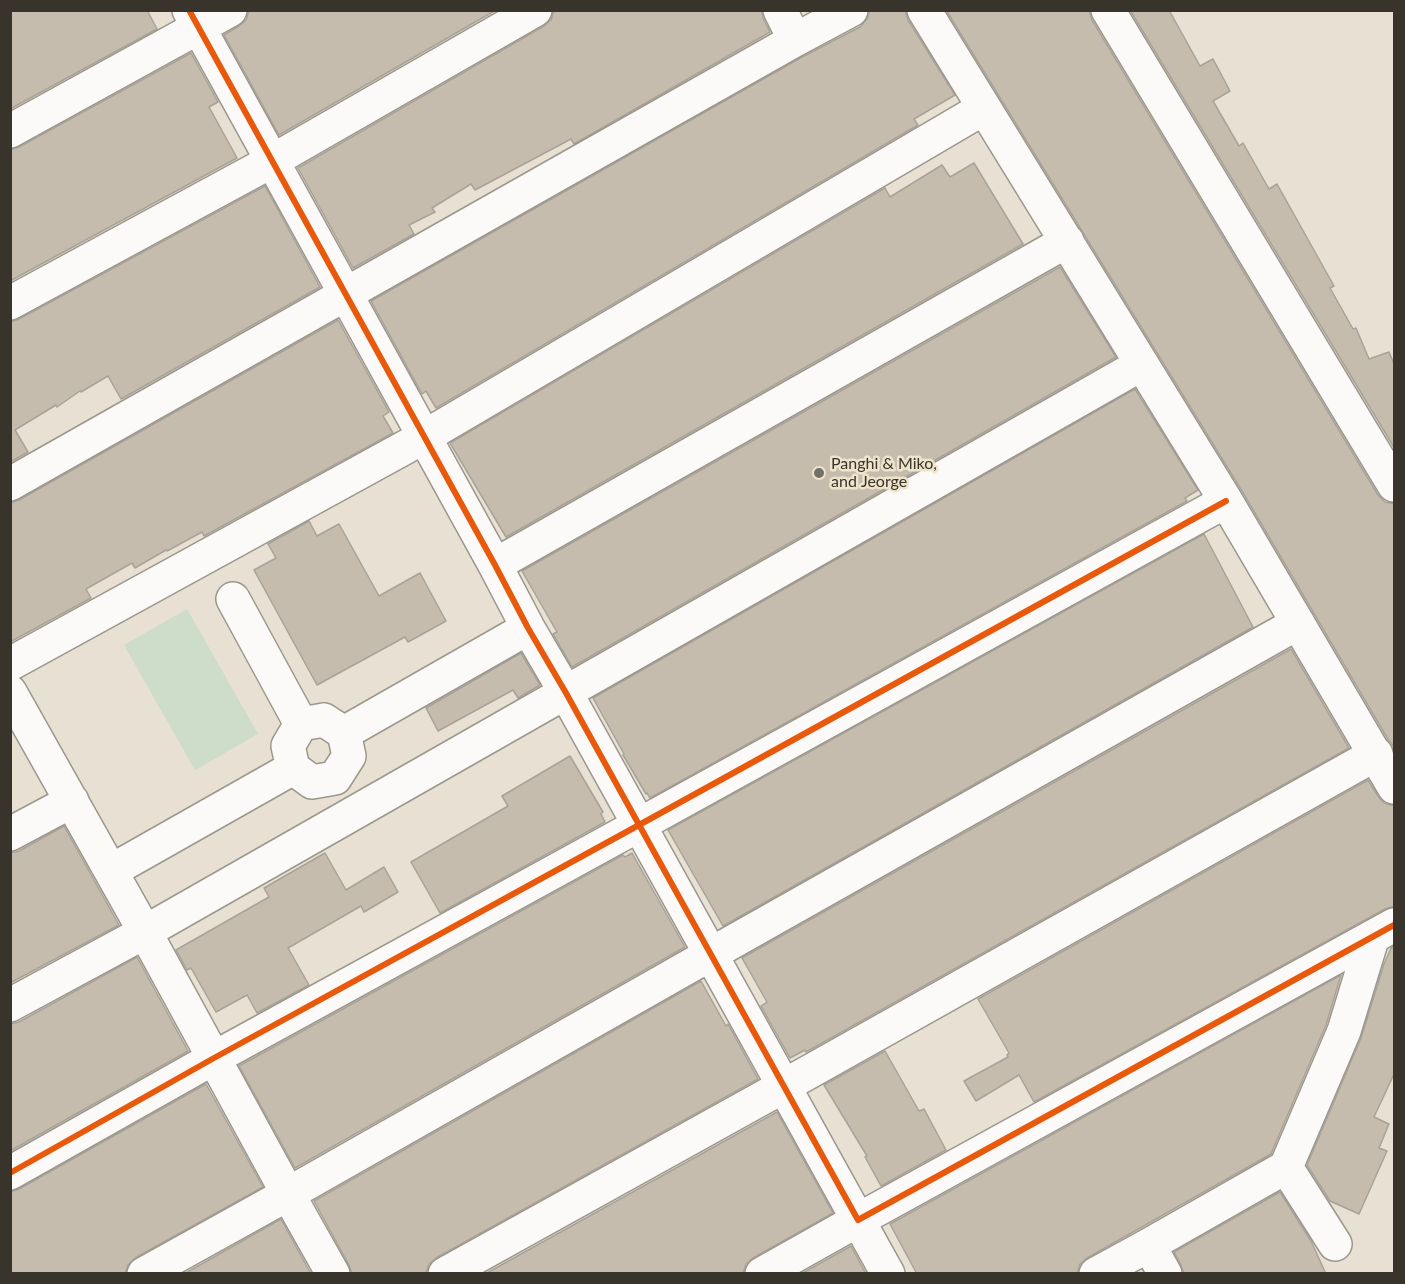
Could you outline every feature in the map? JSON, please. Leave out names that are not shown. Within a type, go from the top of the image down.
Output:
[{"type":"street","points":[[10,132],[194,19],[230,10]]},
{"type":"street","points":[[10,303],[272,161],[535,10]]},
{"type":"street","points":[[780,10],[795,40]]},
{"type":"street","points":[[10,484],[851,10]]},
{"type":"street","points":[[924,10],[1227,501],[1395,787]]},
{"type":"street","points":[[1108,10],[1395,485]]},
{"type":"street","points":[[194,19],[528,628],[888,1274]]},
{"type":"street","points":[[10,664],[424,437],[984,108]]},
{"type":"street","points":[[495,565],[1067,241]]},
{"type":"street","points":[[10,1005],[145,932],[1142,364]]},
{"type":"street","points":[[10,1173],[214,1058],[1227,501]]},
{"type":"street","points":[[233,599],[301,724]]},
{"type":"street","points":[[144,1274],[1298,623]]},
{"type":"street","points":[[344,733],[528,628]]},
{"type":"street","points":[[10,693],[145,932],[333,1274]]},
{"type":"street","points":[[324,720],[344,733],[349,756],[335,778],[312,782],[293,768],[288,746],[301,724],[324,720]]},
{"type":"street","points":[[445,1274],[1376,754]]},
{"type":"street","points":[[111,871],[293,768]]},
{"type":"street","points":[[10,834],[72,801]]},
{"type":"street","points":[[1096,1274],[1286,1167],[1383,932]]},
{"type":"street","points":[[762,1274],[1383,932]]},
{"type":"street","points":[[1286,1167],[1335,1244]]},
{"type":"street","points":[[1149,1245],[1165,1274]]},
{"type":"green space","points":[[187,609],[258,734],[195,770],[124,645]]},
{"type":"building","points":[[10,10],[147,10],[157,29],[10,109]]},
{"type":"building","points":[[249,10],[496,10],[279,135],[224,35],[246,20]]},
{"type":"building","points":[[554,10],[762,10],[770,32],[574,144],[571,139],[475,190],[471,184],[432,208],[435,212],[409,225],[414,234],[353,268],[298,168],[544,26],[551,20]]},
{"type":"building","points":[[870,10],[905,10],[908,20],[955,95],[914,119],[918,125],[436,408],[426,391],[422,394],[371,301],[804,56],[860,27],[867,19]]},
{"type":"building","points":[[946,10],[1089,10],[1092,20],[1378,495],[1385,502],[1395,504],[1395,751],[1242,491]]},
{"type":"building","points":[[1130,10],[1169,10],[1200,66],[1213,59],[1230,91],[1213,101],[1239,146],[1243,143],[1269,189],[1277,184],[1334,286],[1330,288],[1353,329],[1356,328],[1369,359],[1389,352],[1395,366],[1395,449]]},
{"type":"building","points":[[191,53],[218,102],[209,107],[237,158],[10,281],[10,150]]},
{"type":"building","points":[[974,163],[1023,244],[506,537],[450,443],[885,188],[890,197],[942,165],[950,177]]},
{"type":"building","points":[[265,186],[320,287],[121,399],[108,376],[80,391],[57,407],[56,405],[15,430],[28,452],[10,462],[10,322]]},
{"type":"building","points":[[1060,267],[1116,357],[572,667],[553,634],[557,632],[522,571]]},
{"type":"building","points":[[338,320],[389,412],[383,416],[393,433],[204,536],[202,532],[135,568],[132,563],[86,589],[91,598],[10,642],[10,503]]},
{"type":"building","points":[[1135,389],[1198,490],[1185,498],[1187,501],[650,798],[646,794],[593,698]]},
{"type":"building","points":[[309,521],[317,536],[339,524],[379,596],[420,573],[446,621],[408,642],[405,637],[317,685],[254,570],[276,558],[268,544]]},
{"type":"building","points":[[1204,534],[1253,627],[723,926],[668,830]]},
{"type":"building","points":[[1291,649],[1349,748],[806,1052],[805,1050],[790,1058],[761,1006],[767,1002],[742,958]]},
{"type":"building","points":[[521,653],[540,685],[518,698],[513,690],[438,731],[426,708]]},
{"type":"building","points":[[570,756],[603,812],[601,814],[605,822],[440,913],[411,862],[508,806],[502,796]]},
{"type":"building","points":[[1368,780],[1384,803],[1395,806],[1395,906],[1385,909],[1034,1102],[1019,1075],[976,1101],[964,1081],[1008,1057],[1009,1053],[978,999]]},
{"type":"building","points":[[64,826],[119,925],[10,983],[10,853],[19,851]]},
{"type":"building","points":[[325,853],[346,890],[384,867],[398,892],[364,912],[361,906],[288,948],[309,985],[257,1013],[247,995],[216,1012],[191,968],[187,970],[176,950],[269,897],[264,888]]},
{"type":"building","points":[[632,853],[685,947],[295,1168],[239,1066],[623,855],[625,857]]},
{"type":"building","points":[[1395,946],[1395,1072],[1374,1117],[1389,1124],[1379,1148],[1387,1151],[1359,1214],[1330,1201],[1307,1165],[1361,1038],[1384,964],[1391,948]]},
{"type":"building","points":[[137,957],[188,1051],[10,1151],[10,1024],[19,1022]]},
{"type":"building","points":[[1341,975],[1326,1025],[1271,1154],[1087,1258],[1080,1264],[1077,1274],[917,1274],[890,1224]]},
{"type":"building","points":[[701,981],[758,1079],[436,1258],[429,1264],[426,1274],[352,1274],[314,1201]]},
{"type":"building","points":[[885,1051],[919,1111],[924,1109],[946,1150],[881,1186],[865,1157],[867,1156],[824,1085]]},
{"type":"building","points":[[206,1084],[263,1187],[135,1258],[128,1265],[125,1274],[10,1274],[10,1192]]},
{"type":"building","points":[[777,1112],[833,1213],[753,1258],[746,1264],[743,1274],[485,1274]]},
{"type":"building","points":[[1280,1192],[1311,1241],[1326,1274],[1184,1274],[1174,1252]]},
{"type":"building","points":[[281,1219],[311,1274],[184,1274]]},
{"type":"building","points":[[851,1246],[866,1274],[801,1274]]},
{"type":"cycle path","points":[[189,10],[528,628],[858,1220],[1394,925]]},
{"type":"cycle path","points":[[10,1173],[214,1058],[1226,501]]},
{"type":"place","name":"Panghi & Miko, and Jeorge","points":[[819,473]]}]
